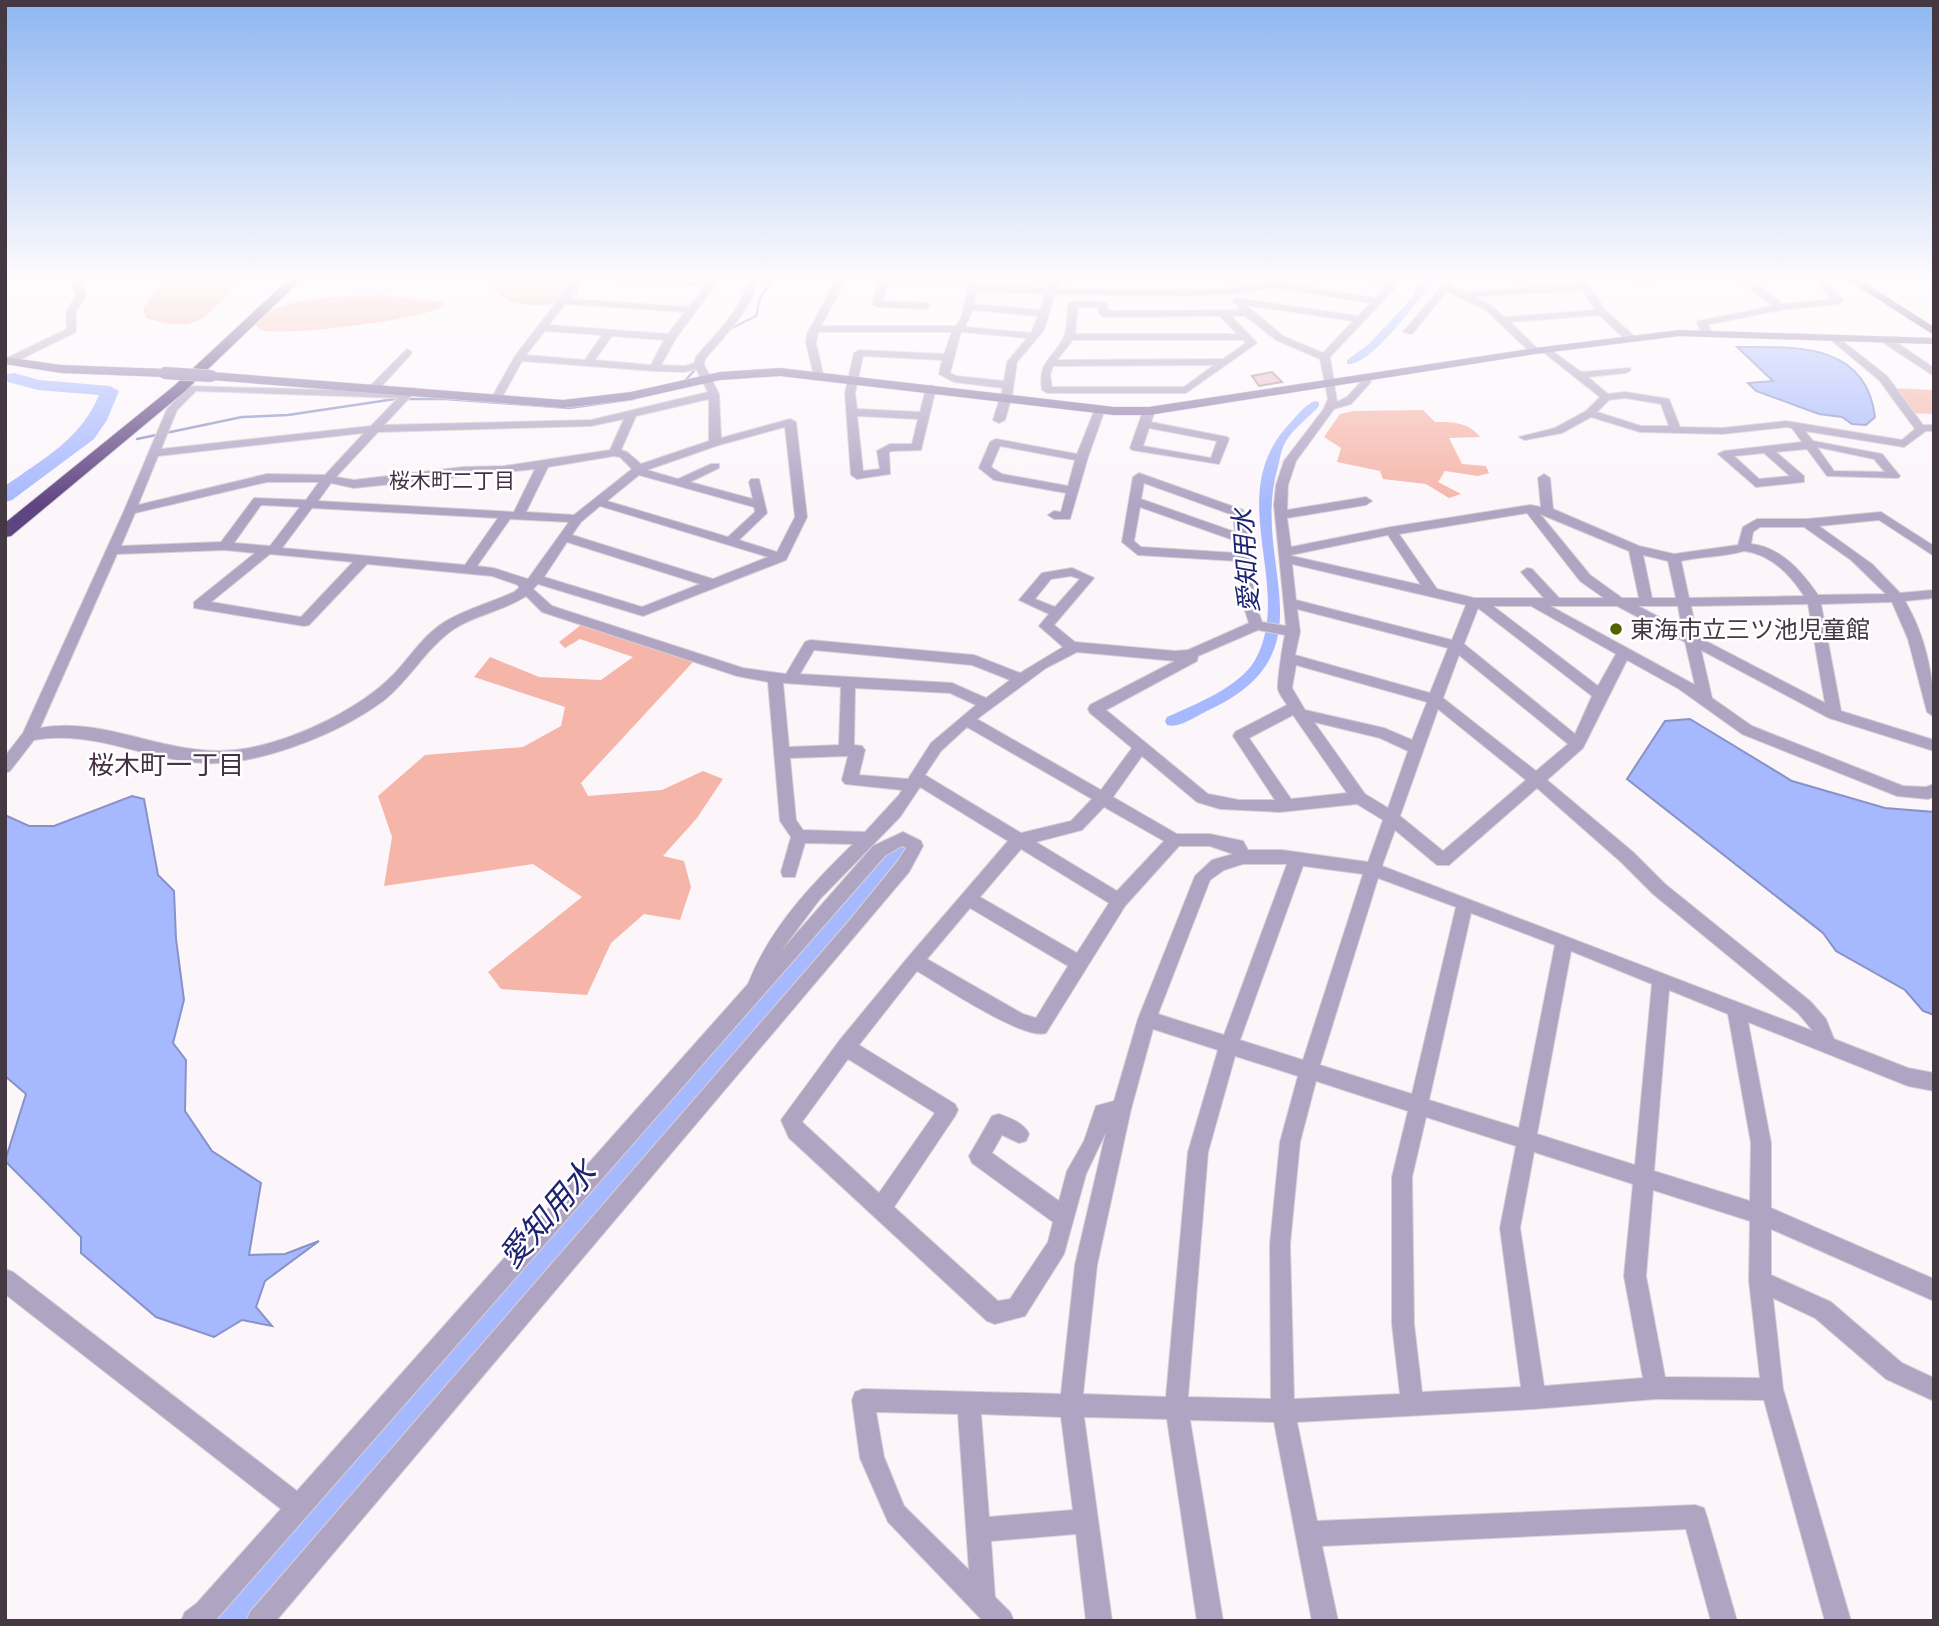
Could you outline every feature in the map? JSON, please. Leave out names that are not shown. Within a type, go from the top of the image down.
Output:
[{"type":"highway","points":[[5,520],[165,388],[202,354]]},
{"type":"highway","points":[[5,532],[179,389],[216,354]]},
{"type":"main road","points":[[7,361],[61,369],[375,387],[408,393],[540,403],[584,402],[631,396],[708,378],[761,372],[818,374],[1007,394],[1100,409],[1149,411],[1522,354]]},
{"type":"street","points":[[375,387],[405,354]]},
{"type":"street","points":[[496,399],[522,354]]},
{"type":"street","points":[[588,363],[595,354]]},
{"type":"street","points":[[654,368],[662,354]]},
{"type":"street","points":[[704,354],[699,365],[714,394],[715,443]]},
{"type":"street","points":[[813,354],[818,374]]},
{"type":"street","points":[[859,354],[850,393],[857,475],[886,472],[883,451],[890,447],[916,448],[931,388]]},
{"type":"street","points":[[883,354],[942,356]]},
{"type":"street","points":[[949,354],[944,374],[1007,394]]},
{"type":"street","points":[[999,420],[1007,394],[1012,362],[1019,354]]},
{"type":"street","points":[[1056,354],[1049,363],[1045,375],[1047,390],[1186,390],[1237,354]]},
{"type":"street","points":[[1316,354],[1325,357]]},
{"type":"street","points":[[1325,357],[1328,354]]},
{"type":"street","points":[[1546,354],[1578,374],[1606,397]]},
{"type":"street","points":[[1854,354],[1883,379],[1920,428],[1928,428]]},
{"type":"street","points":[[1906,354],[1934,373]]},
{"type":"street","points":[[1325,357],[1333,399],[1331,406],[1290,461],[1282,485],[1281,515],[1292,603],[1285,688],[1359,797],[1392,818],[1443,860],[1578,744],[1600,695],[1624,652]]},
{"type":"street","points":[[519,358],[654,368],[685,369],[699,365]]},
{"type":"street","points":[[1049,363],[1226,362]]},
{"type":"street","points":[[1578,374],[1626,370]]},
{"type":"street","points":[[1331,406],[1342,406],[1351,399],[1366,382],[1364,378]]},
{"type":"street","points":[[5,767],[29,735],[130,511],[172,409],[193,388],[408,393]]},
{"type":"street","points":[[1185,406],[1186,390]]},
{"type":"street","points":[[365,558],[304,622],[199,605],[270,550],[328,479],[408,393]]},
{"type":"street","points":[[153,453],[374,429],[591,423],[714,394]]},
{"type":"street","points":[[1525,437],[1558,431],[1590,413],[1606,397],[1625,395],[1665,401],[1676,430]]},
{"type":"street","points":[[1054,515],[1066,516],[1082,458],[1100,409]]},
{"type":"street","points":[[1144,424],[1223,439],[1214,462],[1136,448],[1144,424],[1149,411]]},
{"type":"street","points":[[852,412],[924,416]]},
{"type":"street","points":[[614,453],[632,413]]},
{"type":"street","points":[[1590,413],[1640,429],[1723,431],[1795,425],[1904,444],[1928,428]]},
{"type":"street","points":[[29,735],[51,731],[86,732],[198,758],[230,757],[261,751],[341,719],[369,703],[393,683],[422,648],[443,630],[466,617],[519,595],[531,584],[577,519],[638,470],[715,443],[790,422],[801,517],[781,557],[643,612],[531,584],[523,582],[493,572],[469,569],[225,546],[111,550]]},
{"type":"street","points":[[1767,450],[1800,479],[1756,483],[1724,454],[1810,445],[1878,456],[1894,476],[1831,474],[1810,445],[1795,425]]},
{"type":"street","points":[[1073,491],[998,477],[985,468],[996,442],[1082,458]]},
{"type":"street","points":[[130,511],[257,480],[328,479],[354,484],[543,465],[614,453],[623,454],[638,470],[760,505]]},
{"type":"street","points":[[469,569],[512,516],[543,465]]},
{"type":"street","points":[[678,483],[715,466]]},
{"type":"street","points":[[1244,557],[1138,551],[1128,542],[1139,477],[1239,513],[1244,540],[1248,603],[1260,626]]},
{"type":"street","points":[[225,546],[258,501],[286,478]]},
{"type":"street","points":[[1544,478],[1547,511]]},
{"type":"street","points":[[730,542],[761,513],[755,482]]},
{"type":"street","points":[[258,501],[577,519]]},
{"type":"street","points":[[1135,501],[1244,540]]},
{"type":"street","points":[[1281,515],[1366,501]]},
{"type":"street","points":[[598,502],[781,557]]},
{"type":"street","points":[[1285,555],[1391,531],[1530,509],[1547,511],[1635,549],[1674,558],[1705,552],[1727,552],[1744,547],[1764,549],[1798,576],[1814,600],[1834,714]]},
{"type":"street","points":[[1530,509],[1585,578],[1621,603],[1834,714],[1934,746]]},
{"type":"street","points":[[1744,547],[1744,536],[1750,525],[1758,523],[1807,523],[1881,516],[1927,542],[1934,552]]},
{"type":"street","points":[[1807,523],[1872,571],[1896,598],[1912,632],[1934,712]]},
{"type":"street","points":[[1391,531],[1433,593]]},
{"type":"street","points":[[564,537],[713,584]]},
{"type":"street","points":[[1635,549],[1647,603]]},
{"type":"street","points":[[1285,555],[1477,602],[1647,603],[1896,598],[1934,594]]},
{"type":"street","points":[[1674,558],[1685,602],[1689,640],[1705,699]]},
{"type":"street","points":[[1527,572],[1557,603]]},
{"type":"street","points":[[531,584],[547,610],[742,673],[783,679],[952,688],[987,704]]},
{"type":"street","points":[[1325,1621],[1283,1411],[1280,1244],[1290,1142],[1309,1071],[1373,869],[1435,699],[1477,602]]},
{"type":"street","points":[[1477,602],[1600,695]]},
{"type":"street","points":[[1292,603],[1457,646],[1578,744]]},
{"type":"street","points":[[1533,603],[1705,699],[1747,730],[1841,770],[1902,792],[1928,793],[1934,790]]},
{"type":"street","points":[[1058,613],[1046,626],[1073,648]]},
{"type":"street","points":[[755,989],[761,970],[776,941],[867,838],[895,812],[930,754],[967,720],[1022,679],[1073,648],[1095,647],[1175,656],[1190,654],[1260,626],[1288,630]]},
{"type":"street","points":[[799,836],[788,821],[782,753],[783,679],[810,645],[974,660],[1022,679]]},
{"type":"street","points":[[1190,654],[1192,658],[1096,709],[1203,798],[1222,805],[1287,805],[1359,797]]},
{"type":"street","points":[[1918,656],[1934,659]]},
{"type":"street","points":[[1288,658],[1435,699],[1537,780],[1627,857],[1659,889],[1804,1007],[1820,1025],[1826,1044]]},
{"type":"street","points":[[846,750],[848,682]]},
{"type":"street","points":[[1287,805],[1240,736],[1298,710],[1384,733],[1417,749]]},
{"type":"street","points":[[967,720],[1175,840],[1210,841],[1237,846],[1244,857]]},
{"type":"street","points":[[1121,1109],[1103,1112],[1092,1145],[1077,1171],[1057,1247],[1017,1308],[995,1313],[796,1131],[792,1121],[846,1047],[915,961],[1019,840],[1076,825],[1103,798],[1140,748]]},
{"type":"street","points":[[782,753],[857,750],[850,780],[915,782],[1019,840],[1119,901]]},
{"type":"street","points":[[799,836],[867,838]]},
{"type":"street","points":[[789,872],[799,836]]},
{"type":"street","points":[[194,1621],[206,1612],[879,851],[903,838],[915,846],[903,867],[854,927],[259,1621]]},
{"type":"street","points":[[915,961],[1019,1021],[1040,1027],[1119,901],[1175,840]]},
{"type":"street","points":[[1099,1621],[1071,1404],[1086,1265],[1121,1109],[1147,1019],[1203,876],[1218,865],[1244,857],[1373,869],[1564,941],[1908,1077],[1934,1082]]},
{"type":"street","points":[[1210,1621],[1176,1407],[1198,1152],[1229,1045],[1297,860]]},
{"type":"street","points":[[969,899],[1080,964]]},
{"type":"street","points":[[1412,1404],[1403,1324],[1402,1177],[1465,904]]},
{"type":"street","points":[[1534,1398],[1510,1228],[1529,1139],[1564,941]]},
{"type":"street","points":[[1656,1388],[1635,1276],[1661,979]]},
{"type":"street","points":[[1736,1008],[1761,1143],[1760,1282],[1772,1388],[1839,1620]]},
{"type":"street","points":[[1147,1019],[1762,1215],[1934,1290]]},
{"type":"street","points":[[846,1047],[948,1110],[880,1209]]},
{"type":"street","points":[[1019,1135],[999,1123],[979,1156],[1064,1217]]},
{"type":"street","points":[[5,1280],[298,1507]]},
{"type":"street","points":[[1760,1282],[1823,1310],[1894,1371],[1934,1390]]},
{"type":"street","points":[[1001,1621],[896,1514],[872,1458],[863,1400],[1283,1411],[1534,1398],[1656,1388],[1772,1388]]},
{"type":"street","points":[[969,1404],[983,1600]]},
{"type":"street","points":[[1308,1534],[1695,1517],[1724,1621]]},
{"type":"street","points":[[978,1530],[1086,1521]]},
{"type":"shaded area","points":[[1891,388],[1934,390],[1934,414],[1910,413]]},
{"type":"shaded area","points":[[1423,410],[1435,422],[1465,426],[1480,437],[1449,438],[1462,464],[1486,466],[1489,473],[1478,476],[1445,471],[1438,482],[1461,494],[1449,498],[1426,484],[1383,479],[1380,471],[1337,462],[1341,448],[1324,437],[1340,414],[1354,411]]},
{"type":"shaded area","points":[[581,625],[693,662],[581,783],[588,796],[662,790],[703,771],[723,779],[697,818],[663,856],[684,861],[691,887],[680,920],[644,914],[611,943],[587,995],[501,989],[488,972],[582,897],[533,864],[384,886],[392,837],[378,796],[425,755],[523,747],[561,726],[565,707],[474,677],[490,657],[539,677],[601,680],[633,657],[580,639],[565,648],[559,642]]},
{"type":"water","points":[[1744,354],[1824,354],[1842,362],[1858,374],[1869,392],[1875,417],[1866,425],[1852,424],[1842,417],[1819,414],[1756,391],[1748,383],[1773,381]]},
{"type":"water","points":[[1690,719],[1792,781],[1885,808],[1934,812],[1934,1015],[1923,1011],[1905,990],[1836,951],[1823,933],[1627,779],[1665,721]]},
{"type":"water","points":[[132,796],[144,799],[158,875],[174,891],[176,939],[184,1000],[173,1043],[186,1060],[185,1111],[212,1151],[261,1183],[249,1255],[285,1254],[319,1241],[265,1281],[256,1307],[272,1326],[242,1320],[214,1337],[156,1317],[81,1253],[81,1237],[5,1161],[26,1094],[5,1076],[5,815],[29,826],[54,826]]},
{"type":"building","points":[[1272,372],[1282,382],[1259,386],[1252,376]]},
{"type":"waterway","points":[[684,382],[709,354]]},
{"type":"waterway","name":"愛知用水","points":[[1351,362],[1362,354]]},
{"type":"waterway","points":[[5,496],[87,435],[84,434],[98,420],[110,391],[38,385],[14,378]]},
{"type":"waterway","points":[[137,439],[242,417],[288,415],[395,399],[446,399],[569,408],[634,399]]},
{"type":"waterway","name":"愛知用水","points":[[1172,721],[1228,694],[1260,665],[1273,634],[1275,601],[1265,527],[1266,486],[1279,443],[1315,404]]},
{"type":"waterway","name":"愛知用水","points":[[230,1621],[906,845]]},
{"type":"place","name":"東海市立三ツ池児童館","points":[[1616,629]]},
{"type":"district","name":"桜木町二丁目","points":[[452,480]]},
{"type":"district","name":"桜木町一丁目","points":[[166,765]]}]
